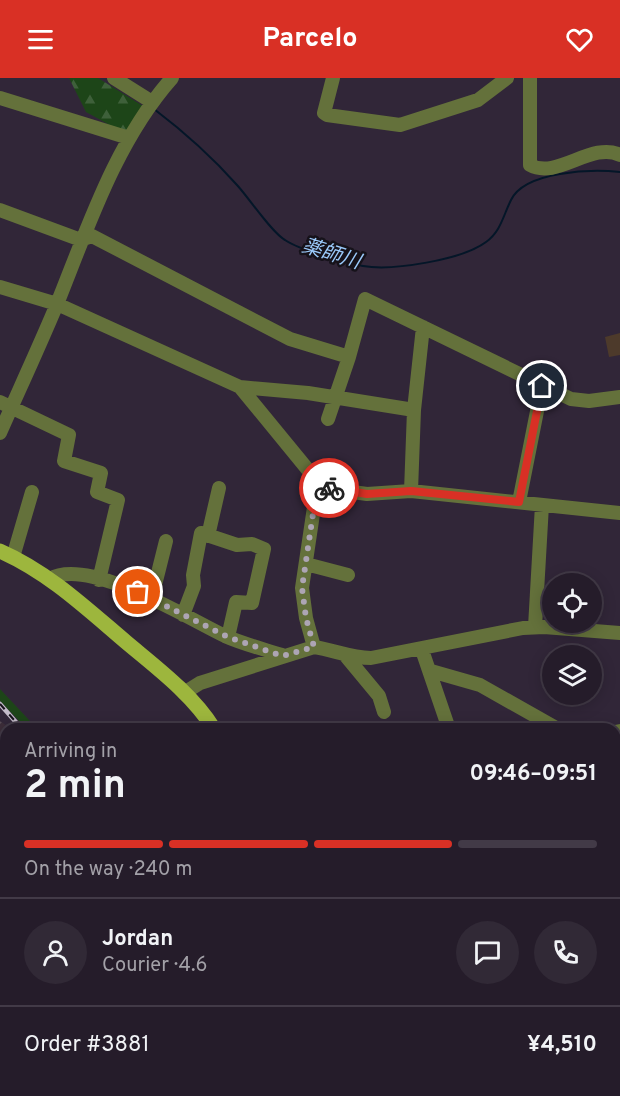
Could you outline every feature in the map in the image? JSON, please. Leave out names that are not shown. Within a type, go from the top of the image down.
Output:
[{"type":"main road","points":[[6,554],[50,579],[184,693],[209,723]]},
{"type":"street","points":[[114,78],[152,102]]},
{"type":"street","points":[[0,433],[6,404],[57,304],[81,240],[129,138],[152,102],[172,78]]},
{"type":"street","points":[[333,78],[324,113],[400,125],[478,100],[507,78]]},
{"type":"street","points":[[530,78],[530,165],[548,167],[578,160],[604,150],[620,155]]},
{"type":"street","points":[[0,98],[129,138]]},
{"type":"street","points":[[0,210],[81,240],[92,236],[290,339],[349,357]]},
{"type":"street","points":[[0,287],[57,304],[240,387],[414,410]]},
{"type":"street","points":[[328,419],[349,357],[364,299],[542,386],[578,401],[620,397]]},
{"type":"street","points":[[411,491],[414,410],[423,327]]},
{"type":"street","points":[[519,502],[542,386]]},
{"type":"street","points":[[240,387],[313,476],[317,487],[302,588],[306,618],[314,647]]},
{"type":"street","points":[[6,404],[69,435],[63,461],[66,464],[101,473],[97,492],[118,500],[99,580]]},
{"type":"street","points":[[317,487],[367,494],[411,491],[620,513]]},
{"type":"street","points":[[208,536],[219,488]]},
{"type":"street","points":[[6,554],[32,492]]},
{"type":"street","points":[[535,627],[542,505]]},
{"type":"street","points":[[183,615],[195,586],[193,575],[201,533],[237,545],[252,544],[264,549],[252,603],[236,602],[228,637]]},
{"type":"street","points":[[152,597],[166,541]]},
{"type":"street","points":[[306,564],[348,574]]},
{"type":"street","points":[[50,579],[67,573],[125,586],[152,597],[228,637],[282,656]]},
{"type":"street","points":[[184,693],[200,683],[314,647],[356,658],[370,658],[535,627],[620,633]]},
{"type":"street","points":[[422,650],[448,723]]},
{"type":"street","points":[[343,653],[379,696],[384,712]]},
{"type":"street","points":[[430,671],[480,686],[547,723]]},
{"type":"green space","points":[[69,78],[98,78],[143,106],[126,134],[86,112]]},
{"type":"green space","points":[[0,689],[30,721],[41,723],[21,723],[0,701]]},
{"type":"building","points":[[620,333],[620,355],[609,357],[605,337]]},
{"type":"waterway","name":"薬師川","points":[[154,109],[218,165],[280,236],[312,252],[363,266],[391,267],[426,263],[461,254],[491,238],[511,200],[519,190],[530,183],[576,172],[620,172]]},
{"type":"railway","points":[[0,704],[17,723]]},
{"type":"way so far","points":[[138,592],[228,637],[282,656],[314,647],[306,618],[302,588],[317,487],[329,488]]},
{"type":"route","points":[[329,488],[367,494],[411,491],[519,502],[542,386]]}]
